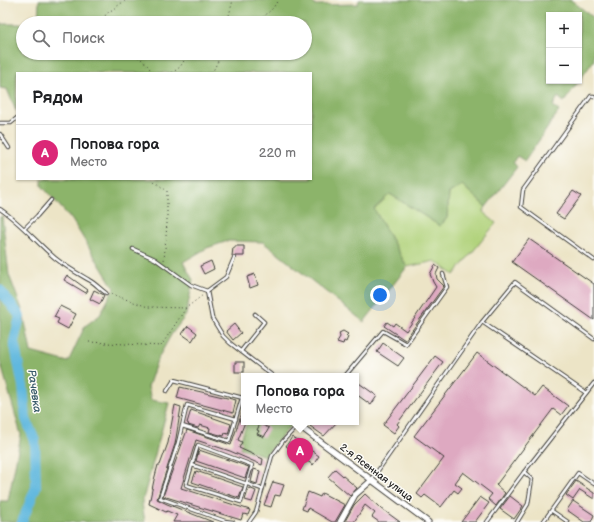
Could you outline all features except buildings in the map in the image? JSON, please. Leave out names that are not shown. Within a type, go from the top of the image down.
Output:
[{"type":"street","name":"2-я Ясенная улица","points":[[301,425],[428,522]]},
{"type":"street","points":[[340,522],[356,496],[372,480]]},
{"type":"lane","points":[[594,96],[591,96],[523,190],[521,207],[594,260]]},
{"type":"lane","points":[[0,123],[11,123],[16,119]]},
{"type":"lane","points":[[0,134],[9,148]]},
{"type":"lane","points":[[25,228],[51,200]]},
{"type":"lane","points":[[0,209],[25,228],[44,248],[66,266],[90,280],[106,293]]},
{"type":"lane","points":[[133,248],[155,259],[191,285],[207,291]]},
{"type":"lane","points":[[207,291],[226,277],[234,258]]},
{"type":"lane","points":[[348,373],[383,331],[406,344],[447,287],[443,274]]},
{"type":"lane","points":[[372,480],[482,322],[515,282],[594,339]]},
{"type":"lane","points":[[207,291],[212,318],[217,328],[230,343],[269,373]]},
{"type":"lane","points":[[241,351],[264,322],[255,314]]},
{"type":"lane","points":[[482,322],[586,393]]},
{"type":"lane","points":[[167,391],[174,380],[241,397]]},
{"type":"lane","points":[[488,522],[524,472],[594,383]]},
{"type":"lane","points":[[182,426],[229,441],[241,404]]},
{"type":"lane","points":[[233,522],[225,521],[160,498],[178,443],[187,405],[236,419]]},
{"type":"lane","points":[[249,522],[256,512],[272,456],[296,425]]},
{"type":"lane","points":[[198,445],[252,465],[241,502],[186,485],[192,465],[198,445]]},
{"type":"lane","points":[[192,465],[262,489]]},
{"type":"lane","points":[[517,522],[528,504],[532,479],[524,472]]},
{"type":"lane","points":[[543,522],[578,473],[594,484]]},
{"type":"lane","points":[[552,511],[568,522]]},
{"type":"path","points":[[105,16],[126,0]]},
{"type":"path","points":[[229,16],[233,0]]},
{"type":"path","points":[[264,16],[273,8],[278,0]]},
{"type":"path","points":[[141,60],[150,68],[152,72]]},
{"type":"path","points":[[173,72],[180,67],[184,60]]},
{"type":"path","points":[[212,72],[218,60]]},
{"type":"path","points":[[152,180],[167,191],[167,224],[164,265]]},
{"type":"path","points":[[89,342],[161,346],[186,308],[207,291]]},
{"type":"path","points":[[106,293],[148,308],[186,308]]},
{"type":"green space","points":[[39,0],[310,0],[315,5],[358,4],[359,0],[571,0],[594,18],[594,60],[582,77],[582,12],[546,12],[546,84],[577,84],[564,102],[558,97],[553,106],[559,111],[525,161],[517,156],[513,162],[517,167],[486,207],[462,185],[449,193],[447,218],[440,226],[390,194],[374,209],[407,267],[364,322],[263,242],[228,241],[207,248],[183,262],[193,280],[186,315],[171,335],[157,360],[148,387],[151,400],[169,403],[142,503],[145,522],[0,522],[0,501],[8,501],[21,435],[0,361],[0,217],[2,216],[9,275],[23,312],[31,352],[68,362],[85,326],[100,315],[114,288],[72,220],[42,186],[42,180],[312,180],[312,72],[16,72],[16,111],[7,89],[0,88],[0,24],[16,24],[16,60],[312,60],[312,16],[38,16]]},
{"type":"green space","points":[[462,185],[486,207],[483,212],[496,223],[454,275],[435,261],[407,267],[374,209],[390,194],[440,226],[447,218],[449,193]]},
{"type":"green space","points":[[246,425],[291,425],[265,456],[238,447]]},
{"type":"waterway","name":"Рачевка","points":[[0,290],[20,316],[14,342],[23,386],[26,419],[35,441],[36,487],[22,522]]},
{"type":"place","name":"Попова гора","points":[[300,471]]}]
